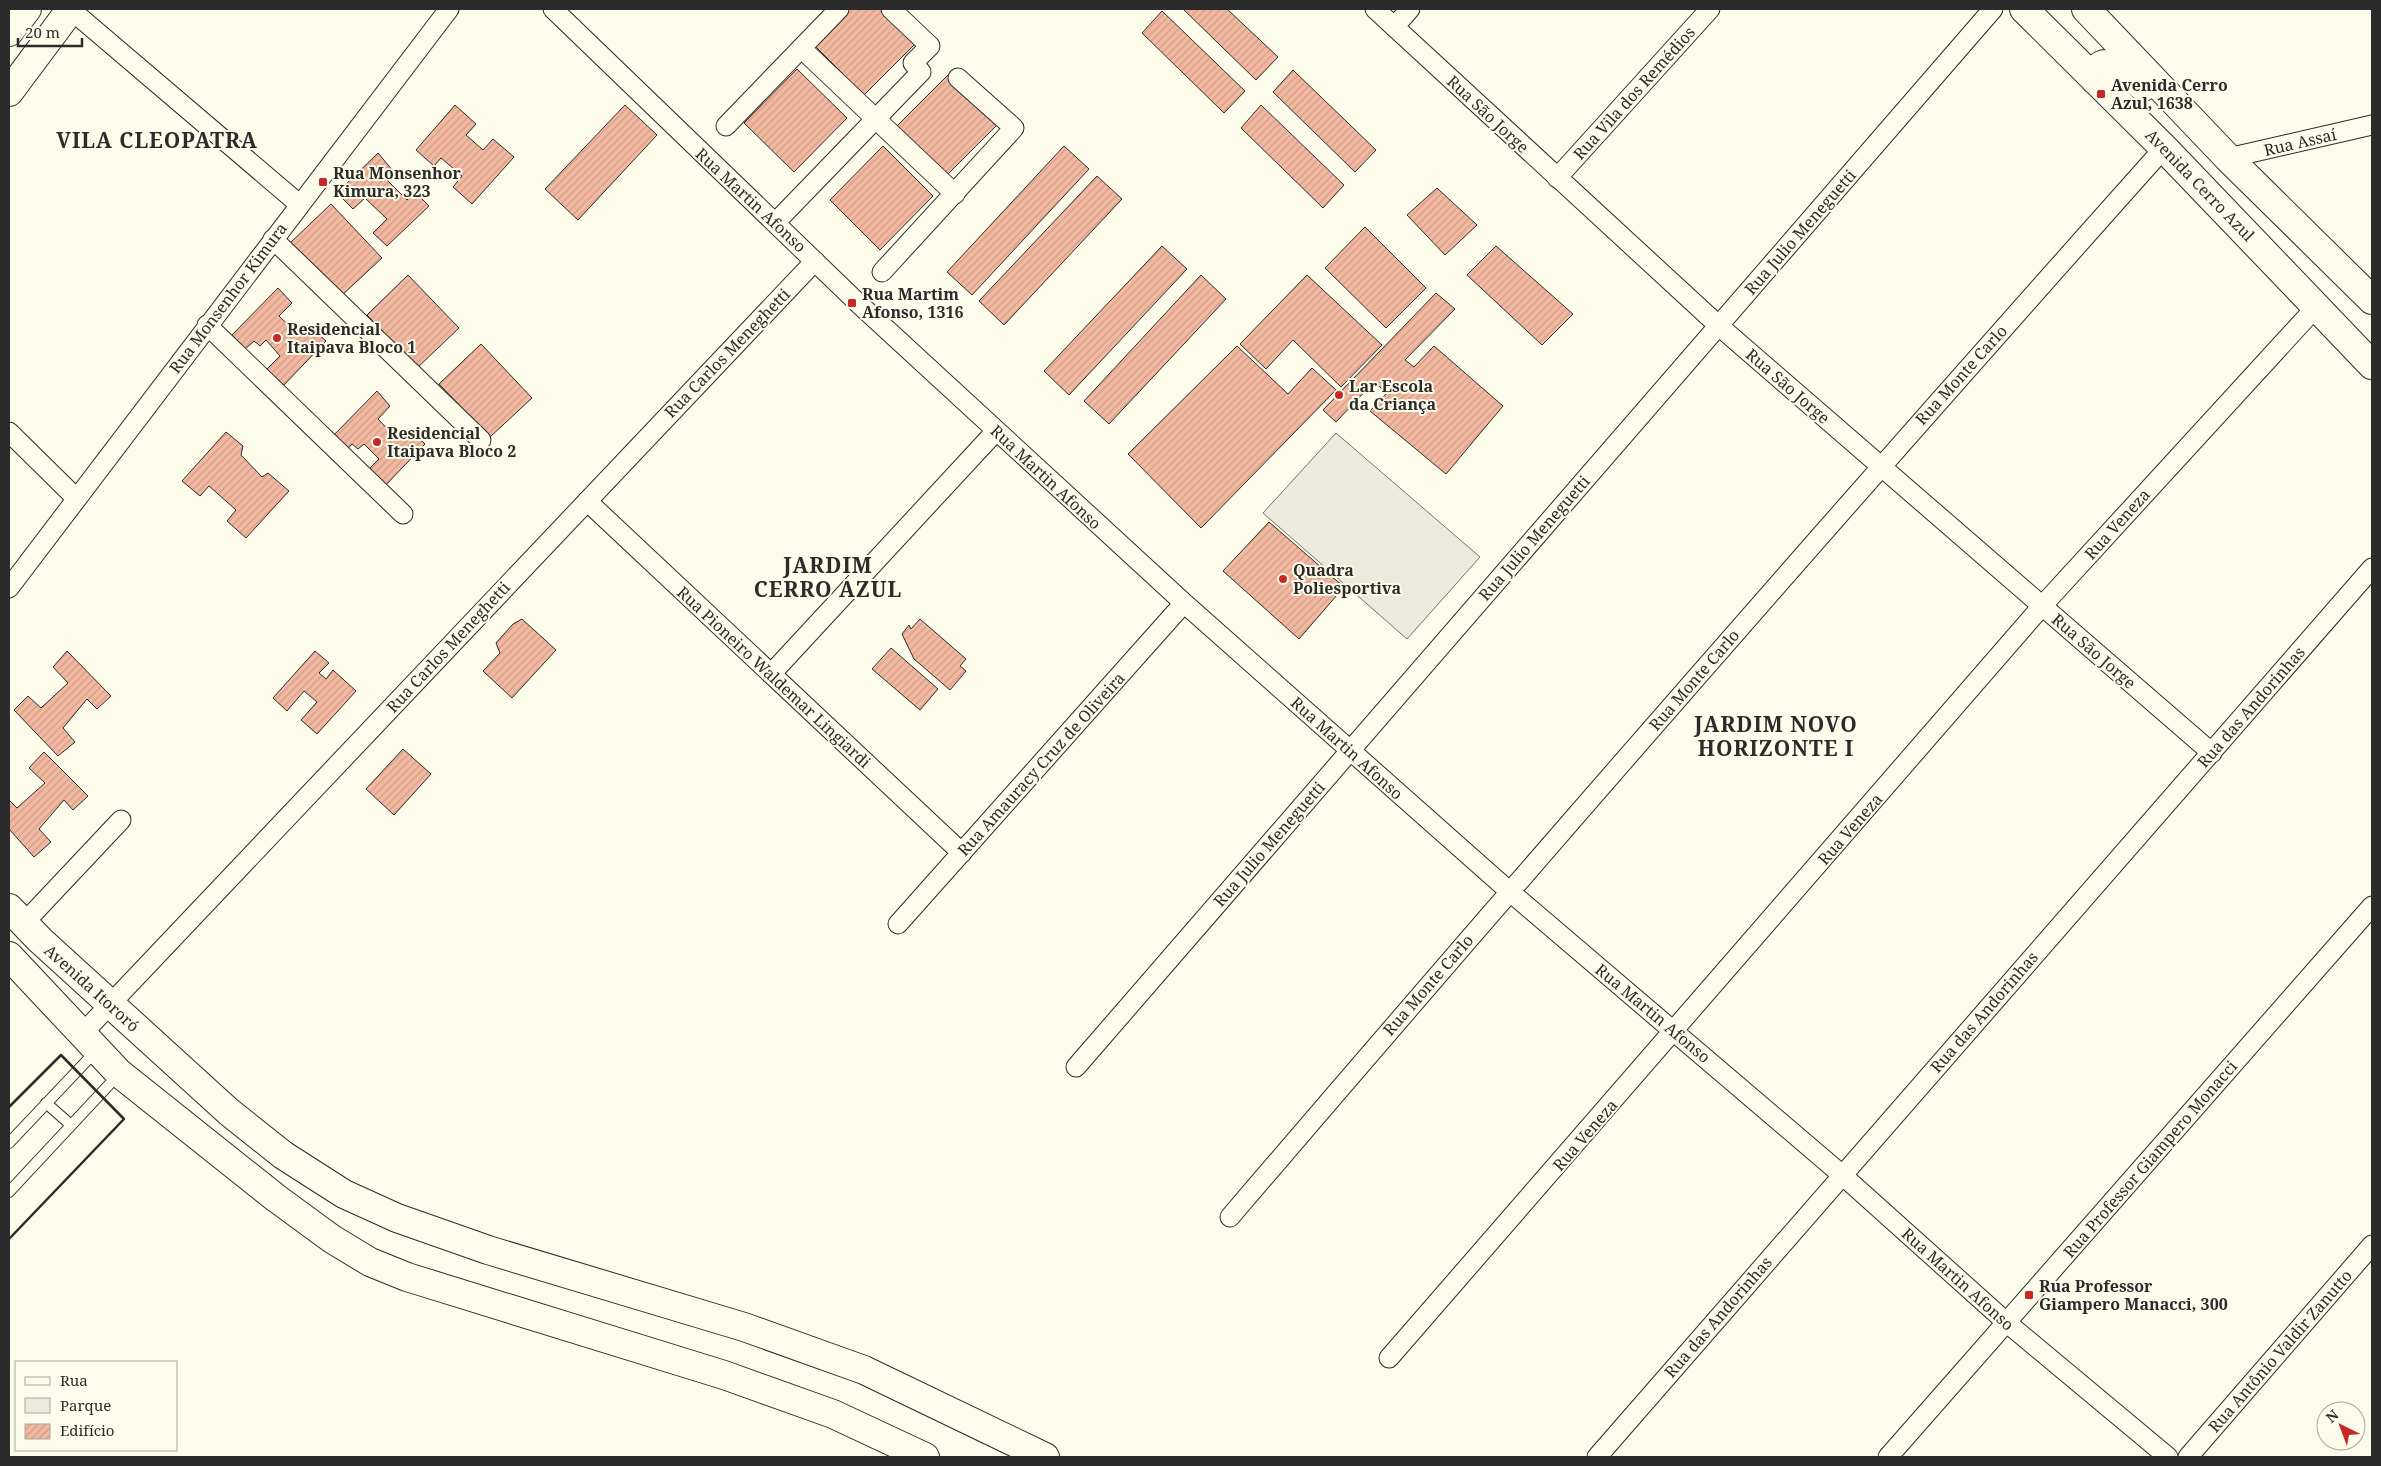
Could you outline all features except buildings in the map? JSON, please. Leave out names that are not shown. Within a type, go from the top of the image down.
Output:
[{"type":"main road","points":[[9,32],[27,9]]},
{"type":"main road","points":[[9,92],[71,9]]},
{"type":"main road","name":"Avenida Cerro Azul","points":[[2024,9],[2164,148],[2372,365]]},
{"type":"main road","points":[[2086,9],[2228,158],[2372,300]]},
{"type":"main road","points":[[2095,80],[2095,72],[2100,66],[2108,64],[2120,68],[2160,101],[2184,113]]},
{"type":"main road","name":"Avenida Itororó","points":[[17,915],[111,1005],[229,1112],[283,1155],[344,1194],[397,1218],[488,1250],[744,1327],[855,1367],[1033,1454]]},
{"type":"main road","name":"Avenida Itororó","points":[[9,956],[119,1073],[276,1198],[332,1239],[370,1262],[407,1277],[724,1375],[833,1414],[925,1457]]},
{"type":"street","points":[[71,9],[299,204]]},
{"type":"street","name":"Rua Monsenhor Kimura","points":[[9,588],[272,238],[448,9]]},
{"type":"street","name":"Rua Martin Afonso","points":[[553,9],[859,304],[1184,604],[1509,891],[1842,1174],[2006,1322],[2168,1457]]},
{"type":"street","points":[[726,126],[839,9]]},
{"type":"street","points":[[775,223],[921,72],[913,63],[930,46],[891,9]]},
{"type":"street","name":"Rua São Jorge","points":[[1374,9],[1719,326],[2212,753]]},
{"type":"street","points":[[1394,27],[1410,9]]},
{"type":"street","name":"Rua Vila dos Remédios","points":[[1558,178],[1710,9]]},
{"type":"street","name":"Rua Julio Meneguetti","points":[[1076,1068],[1993,9]]},
{"type":"street","points":[[801,48],[954,194]]},
{"type":"street","points":[[882,272],[1014,128],[958,78]]},
{"type":"street","name":"Rua Assaí","points":[[2228,158],[2372,125]]},
{"type":"street","name":"Rua Monte Carlo","points":[[1230,1217],[1509,891],[1880,466],[2164,148]]},
{"type":"street","points":[[272,238],[481,440]]},
{"type":"street","name":"Rua Carlos Meneghetti","points":[[89,1042],[111,1005],[815,261]]},
{"type":"street","name":"Rua Veneza","points":[[1390,1358],[2042,606],[2317,306]]},
{"type":"street","points":[[207,325],[402,514]]},
{"type":"street","points":[[771,674],[996,430]]},
{"type":"street","points":[[9,432],[76,498]]},
{"type":"street","name":"Rua Pioneiro Waldemar Lingiardi","points":[[587,501],[962,853]]},
{"type":"street","name":"Rua das Andorinhas","points":[[1597,1457],[2372,568]]},
{"type":"street","name":"Rua Amauracy Cruz de Oliveira","points":[[898,924],[1184,604]]},
{"type":"street","points":[[17,915],[121,820]]},
{"type":"street","name":"Rua Professor Giampero Monacci","points":[[1888,1457],[2372,906]]},
{"type":"street","name":"Rua Antônio Valdir Zanutto","points":[[2188,1457],[2372,1245]]},
{"type":"lane","points":[[9,1143],[46,1103],[89,1042]]},
{"type":"lane","points":[[9,1192],[119,1073]]},
{"type":"lane","points":[[46,1103],[71,1125]]},
{"type":"green space","points":[[1336,433],[1480,557],[1407,639],[1263,513]]},
{"type":"wall","points":[[9,1107],[61,1055],[124,1119],[9,1239]]},
{"type":"place","name":"Avenida Cerro Azul, 1638","points":[[2101,94]]},
{"type":"place","name":"Rua Monsenhor Kimura, 323","points":[[323,182]]},
{"type":"place","name":"Rua Martim Afonso, 1316","points":[[852,303]]},
{"type":"place","name":"Residencial Itaipava Bloco 1","points":[[277,338]]},
{"type":"place","name":"Lar Escola da Criança","points":[[1339,395]]},
{"type":"place","name":"Residencial Itaipava Bloco 2","points":[[377,442]]},
{"type":"place","name":"Quadra Poliesportiva","points":[[1283,579]]},
{"type":"place","name":"Rua Professor Giampero Manacci, 300","points":[[2029,1295]]},
{"type":"district","name":"VILA CLEOPATRA","points":[[157,140]]},
{"type":"district","name":"JARDIM CERRO AZUL","points":[[828,577]]},
{"type":"district","name":"JARDIM NOVO HORIZONTE I","points":[[1776,736]]}]
